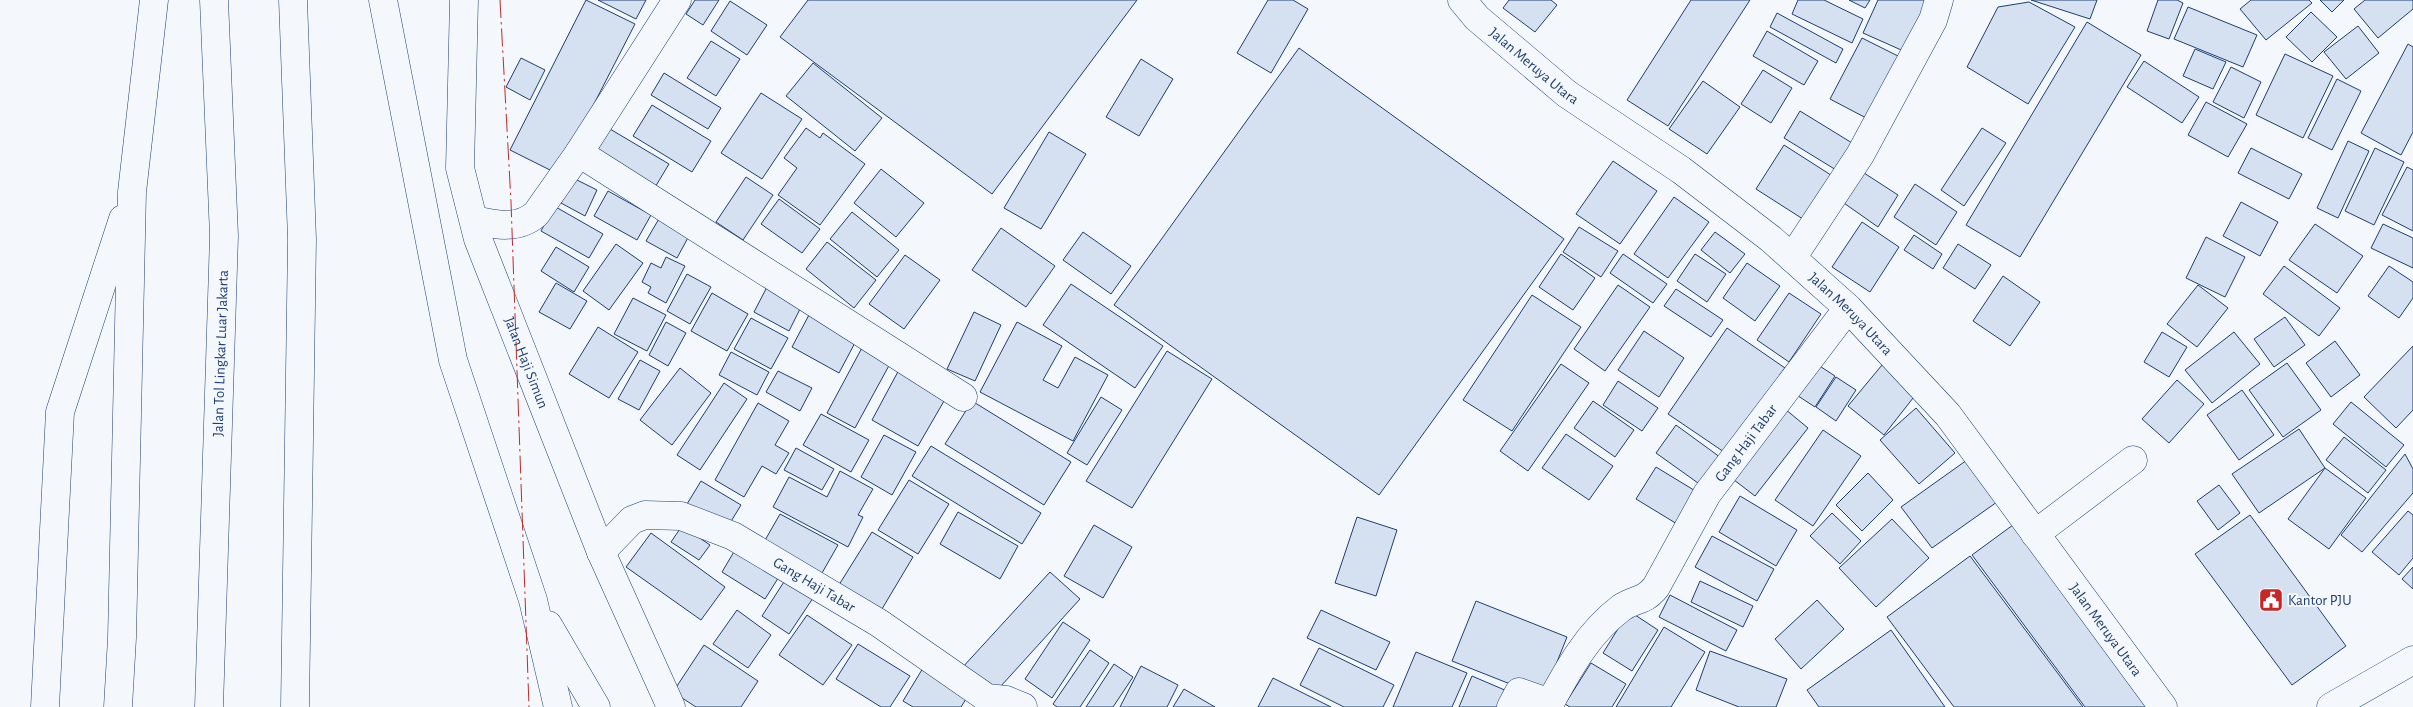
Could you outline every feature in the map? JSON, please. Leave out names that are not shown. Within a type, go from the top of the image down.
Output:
[{"type":"main road","points":[[118,707],[122,638],[132,192],[154,0]]},
{"type":"main road","name":"Jalan Tol Lingkar Luar Jakarta","points":[[209,707],[224,236],[214,0]]},
{"type":"main road","points":[[293,0],[302,239],[295,707]]},
{"type":"main road","points":[[382,0],[453,360],[533,600],[558,707]]},
{"type":"main road","name":"Jalan Haji Simun","points":[[464,0],[460,168],[478,238],[601,552],[671,707]]},
{"type":"main road","points":[[474,220],[508,225],[528,222],[536,214],[579,153],[677,0]]},
{"type":"main road","name":"Jalan Meruya Utara","points":[[1462,0],[1477,18],[1567,94],[1681,170],[1792,258],[1848,308],[1948,415],[2163,707]]},
{"type":"main road","points":[[1792,258],[1860,155],[1933,20],[1939,0]]},
{"type":"main road","points":[[579,153],[963,397]]},
{"type":"main road","points":[[45,707],[60,412],[132,192]]},
{"type":"main road","name":"Gang Haji Tabar","points":[[1551,704],[1578,652],[1600,627],[1622,607],[1647,598],[1656,587],[1707,494],[1848,308]]},
{"type":"main road","points":[[2035,534],[2133,460]]},
{"type":"main road","name":"Gang Haji Tabar","points":[[601,552],[632,520],[645,515],[681,516],[733,536],[879,622],[987,698],[1006,700],[1023,707]]},
{"type":"main road","points":[[533,600],[596,707]]},
{"type":"main road","points":[[2331,707],[2413,660]]},
{"type":"main road","points":[[1511,707],[1519,692],[1551,704]]},
{"type":"building","points":[[586,0],[635,24],[558,174],[510,150]]},
{"type":"building","points":[[598,0],[646,0],[636,19]]},
{"type":"building","points":[[695,0],[719,0],[703,25],[686,14]]},
{"type":"building","points":[[808,0],[1137,0],[992,194],[780,37]]},
{"type":"building","points":[[1268,0],[1293,0],[1308,9],[1271,73],[1237,53]]},
{"type":"building","points":[[1509,0],[1551,0],[1557,5],[1535,32],[1503,8]]},
{"type":"building","points":[[1691,0],[1750,0],[1668,126],[1627,100]]},
{"type":"building","points":[[1798,0],[1824,0],[1863,19],[1852,43],[1792,14]]},
{"type":"building","points":[[1849,0],[1870,0],[1865,8]]},
{"type":"building","points":[[1878,0],[1931,0],[1908,53],[1863,33]]},
{"type":"building","points":[[2031,0],[2097,0],[2090,19]]},
{"type":"building","points":[[2158,0],[2177,0],[2183,3],[2169,39],[2147,31]]},
{"type":"building","points":[[2251,0],[2309,0],[2312,3],[2266,40],[2240,9]]},
{"type":"building","points":[[2320,0],[2344,0],[2332,12]]},
{"type":"building","points":[[2365,0],[2413,0],[2413,9],[2378,38],[2354,9]]},
{"type":"building","points":[[730,1],[767,25],[747,55],[711,31]]},
{"type":"building","points":[[2029,2],[2075,27],[2028,104],[1967,67],[1998,7]]},
{"type":"building","points":[[2188,7],[2257,35],[2243,67],[2174,39]]},
{"type":"building","points":[[2311,12],[2337,37],[2312,62],[2286,37]]},
{"type":"building","points":[[1777,13],[1843,49],[1836,63],[1770,27]]},
{"type":"building","points":[[2087,22],[2141,55],[2020,257],[1966,225]]},
{"type":"building","points":[[2358,26],[2379,53],[2346,79],[2324,52]]},
{"type":"building","points":[[1767,31],[1818,61],[1804,85],[1753,56]]},
{"type":"building","points":[[1862,38],[1902,58],[1870,120],[1830,99]]},
{"type":"building","points":[[711,41],[740,59],[716,96],[687,78]]},
{"type":"building","points":[[2408,44],[2413,47],[2413,132],[2401,155],[2361,133]]},
{"type":"building","points":[[1299,48],[1564,239],[1379,495],[1114,305]]},
{"type":"building","points":[[2195,49],[2226,62],[2213,89],[2183,76]]},
{"type":"building","points":[[2285,54],[2333,76],[2303,138],[2256,115]]},
{"type":"building","points":[[521,58],[545,70],[530,100],[506,87]]},
{"type":"building","points":[[1141,59],[1173,79],[1139,136],[1106,117]]},
{"type":"building","points":[[2144,61],[2199,97],[2182,123],[2127,87]]},
{"type":"building","points":[[813,63],[882,118],[855,151],[786,96]]},
{"type":"building","points":[[2231,67],[2261,82],[2244,118],[2213,102]]},
{"type":"building","points":[[1763,70],[1792,88],[1771,123],[1741,104]]},
{"type":"building","points":[[664,73],[721,108],[708,129],[651,95]]},
{"type":"building","points":[[2337,79],[2361,91],[2332,150],[2308,138]]},
{"type":"building","points":[[1703,81],[1740,107],[1707,154],[1669,129]]},
{"type":"building","points":[[761,93],[802,119],[762,179],[721,153]]},
{"type":"building","points":[[2206,102],[2247,124],[2228,157],[2188,135]]},
{"type":"building","points":[[652,105],[711,141],[692,172],[633,136]]},
{"type":"building","points":[[1800,111],[1857,146],[1841,173],[1784,138]]},
{"type":"building","points":[[806,128],[820,138],[823,133],[865,164],[820,225],[778,195],[797,168],[784,158]]},
{"type":"building","points":[[1982,128],[2006,143],[1964,206],[1941,190]]},
{"type":"building","points":[[610,129],[669,164],[654,189],[595,154]]},
{"type":"building","points":[[1049,132],[1086,154],[1041,229],[1004,208]]},
{"type":"building","points":[[2348,141],[2369,151],[2338,218],[2317,208]]},
{"type":"building","points":[[1784,145],[1834,177],[1806,221],[1756,189]]},
{"type":"building","points":[[2251,148],[2302,174],[2289,199],[2238,173]]},
{"type":"building","points":[[2375,148],[2404,162],[2374,225],[2345,211]]},
{"type":"building","points":[[1613,161],[1657,191],[1620,244],[1576,214]]},
{"type":"building","points":[[2407,167],[2413,170],[2413,231],[2382,215]]},
{"type":"building","points":[[881,169],[924,203],[896,237],[854,203]]},
{"type":"building","points":[[1861,171],[1898,195],[1878,227],[1841,201]]},
{"type":"building","points":[[746,177],[773,195],[743,240],[716,222]]},
{"type":"building","points":[[573,178],[597,190],[585,216],[561,203]]},
{"type":"building","points":[[1915,184],[1957,212],[1936,245],[1894,217]]},
{"type":"building","points":[[608,191],[651,215],[637,240],[594,216]]},
{"type":"building","points":[[1674,197],[1709,222],[1668,278],[1634,254]]},
{"type":"building","points":[[779,199],[820,229],[802,253],[761,224]]},
{"type":"building","points":[[2241,202],[2278,222],[2260,256],[2223,236]]},
{"type":"building","points":[[554,206],[603,234],[589,258],[541,231]]},
{"type":"building","points":[[852,212],[899,250],[877,277],[830,239]]},
{"type":"building","points":[[660,217],[690,234],[677,258],[646,241]]},
{"type":"building","points":[[1862,222],[1899,247],[1870,292],[1832,267]]},
{"type":"building","points":[[2315,224],[2363,256],[2337,293],[2289,260]]},
{"type":"building","points":[[2383,224],[2413,238],[2413,268],[2371,248]]},
{"type":"building","points":[[1579,227],[1618,251],[1601,277],[1563,252]]},
{"type":"building","points":[[1001,228],[1055,266],[1026,307],[972,270]]},
{"type":"building","points":[[1083,232],[1131,266],[1111,294],[1063,260]]},
{"type":"building","points":[[1715,232],[1745,254],[1730,273],[1701,250]]},
{"type":"building","points":[[1914,235],[1942,254],[1933,269],[1904,250]]},
{"type":"building","points":[[2206,237],[2245,257],[2225,297],[2186,278]]},
{"type":"building","points":[[827,242],[876,280],[854,308],[806,269]]},
{"type":"building","points":[[616,244],[643,263],[609,310],[583,291]]},
{"type":"building","points":[[1958,244],[1991,265],[1975,289],[1943,268]]},
{"type":"building","points":[[556,247],[589,267],[574,292],[541,271]]},
{"type":"building","points":[[1561,254],[1595,278],[1573,310],[1539,287]]},
{"type":"building","points":[[1623,254],[1667,284],[1653,303],[1610,273]]},
{"type":"building","points":[[1695,254],[1726,274],[1707,302],[1677,281]]},
{"type":"building","points":[[905,255],[940,280],[904,329],[869,304]]},
{"type":"building","points":[[666,257],[685,266],[666,303],[648,293],[651,287],[642,282],[651,263],[661,268]]},
{"type":"building","points":[[1747,263],[1780,286],[1755,321],[1723,298]]},
{"type":"building","points":[[2284,266],[2340,308],[2319,336],[2263,294]]},
{"type":"building","points":[[2389,266],[2413,282],[2413,298],[2399,318],[2368,296]]},
{"type":"building","points":[[687,274],[711,287],[690,324],[667,311]]},
{"type":"building","points":[[2003,276],[2040,302],[2010,346],[1973,321]]},
{"type":"building","points":[[556,283],[587,301],[570,329],[539,312]]},
{"type":"building","points":[[1071,284],[1163,346],[1135,388],[1043,325]]},
{"type":"building","points":[[1618,285],[1650,307],[1605,371],[1574,349]]},
{"type":"building","points":[[2198,285],[2228,308],[2197,347],[2167,324]]},
{"type":"building","points":[[767,287],[802,305],[789,331],[754,312]]},
{"type":"building","points":[[1676,289],[1723,320],[1711,337],[1664,306]]},
{"type":"building","points":[[712,293],[748,314],[727,351],[691,331]]},
{"type":"building","points":[[1789,293],[1821,314],[1789,362],[1757,340]]},
{"type":"building","points":[[1532,295],[1581,327],[1512,431],[1463,400]]},
{"type":"building","points":[[633,298],[666,315],[647,351],[614,334]]},
{"type":"building","points":[[974,312],[1001,325],[975,381],[947,369]]},
{"type":"building","points":[[810,313],[857,339],[839,373],[792,347]]},
{"type":"building","points":[[2285,317],[2305,345],[2274,367],[2254,339]]},
{"type":"building","points":[[751,318],[788,338],[771,369],[734,349]]},
{"type":"building","points":[[666,322],[686,333],[668,366],[649,355]]},
{"type":"building","points":[[1017,322],[1062,346],[1043,380],[1058,388],[1075,357],[1108,375],[1073,441],[980,392]]},
{"type":"building","points":[[598,327],[638,352],[609,398],[569,374]]},
{"type":"building","points":[[1727,328],[1785,368],[1727,454],[1668,414]]},
{"type":"building","points":[[1644,331],[1684,358],[1659,397],[1618,370]]},
{"type":"building","points":[[2162,332],[2187,347],[2169,377],[2144,362]]},
{"type":"building","points":[[2234,332],[2260,364],[2212,403],[2185,370]]},
{"type":"building","points":[[2335,341],[2360,375],[2331,397],[2306,363]]},
{"type":"building","points":[[864,344],[892,360],[855,428],[827,413]]},
{"type":"building","points":[[2413,346],[2413,410],[2396,428],[2364,397]]},
{"type":"building","points":[[1167,351],[1212,379],[1132,508],[1086,481]]},
{"type":"building","points":[[731,352],[769,372],[757,395],[719,375]]},
{"type":"building","points":[[640,360],[660,371],[639,410],[618,399]]},
{"type":"building","points":[[1812,361],[1835,376],[1815,407],[1792,392]]},
{"type":"building","points":[[2287,363],[2321,410],[2283,437],[2249,390]]},
{"type":"building","points":[[1561,364],[1589,383],[1528,471],[1500,451]]},
{"type":"building","points":[[1882,365],[1917,393],[1884,435],[1848,406]]},
{"type":"building","points":[[901,366],[944,401],[918,446],[872,420]]},
{"type":"building","points":[[680,368],[711,393],[672,445],[640,420]]},
{"type":"building","points":[[778,371],[812,388],[800,411],[766,392]]},
{"type":"building","points":[[1836,377],[1856,390],[1836,421],[1816,407]]},
{"type":"building","points":[[2177,380],[2204,404],[2169,443],[2142,419]]},
{"type":"building","points":[[1618,381],[1658,408],[1642,431],[1603,405]]},
{"type":"building","points":[[724,383],[747,399],[700,470],[677,455]]},
{"type":"building","points":[[2242,390],[2274,435],[2239,460],[2207,415]]},
{"type":"building","points":[[1101,397],[1122,410],[1087,465],[1067,453]]},
{"type":"building","points":[[972,401],[1071,462],[1044,505],[945,444]]},
{"type":"building","points":[[1593,401],[1634,430],[1615,457],[1574,428]]},
{"type":"building","points":[[2351,402],[2404,445],[2386,467],[2333,424]]},
{"type":"building","points":[[758,403],[789,421],[775,445],[789,453],[776,474],[762,466],[744,497],[715,480]]},
{"type":"building","points":[[1779,404],[1808,428],[1755,496],[1725,473]]},
{"type":"building","points":[[1916,408],[1955,453],[1919,484],[1880,440]]},
{"type":"building","points":[[821,414],[869,440],[851,472],[803,445]]},
{"type":"building","points":[[1676,425],[1724,460],[1705,488],[1656,453]]},
{"type":"building","points":[[2299,429],[2325,468],[2259,513],[2232,474]]},
{"type":"building","points":[[1823,430],[1861,456],[1813,526],[1775,500]]},
{"type":"building","points":[[1566,434],[1613,466],[1589,500],[1542,468]]},
{"type":"building","points":[[884,435],[916,452],[892,495],[861,477]]},
{"type":"building","points":[[2344,437],[2386,470],[2368,493],[2326,460]]},
{"type":"building","points":[[931,446],[1041,513],[1022,544],[912,476]]},
{"type":"building","points":[[796,448],[834,469],[822,490],[784,470]]},
{"type":"building","points":[[2405,454],[2413,469],[2413,493],[2362,552],[2341,535]]},
{"type":"building","points":[[1967,460],[1997,502],[1932,548],[1901,507]]},
{"type":"building","points":[[1656,467],[1702,495],[1682,527],[1636,499]]},
{"type":"building","points":[[2325,468],[2366,498],[2329,549],[2288,519]]},
{"type":"building","points":[[840,471],[873,489],[858,515],[863,517],[848,547],[773,507],[789,477],[827,497]]},
{"type":"building","points":[[1868,473],[1893,500],[1862,531],[1836,505]]},
{"type":"building","points":[[909,480],[949,504],[918,554],[878,530]]},
{"type":"building","points":[[701,481],[741,505],[727,528],[687,504]]},
{"type":"building","points":[[2219,485],[2240,513],[2218,530],[2197,501]]},
{"type":"building","points":[[1740,496],[1797,530],[1776,566],[1719,532]]},
{"type":"building","points":[[2408,511],[2413,515],[2413,558],[2399,575],[2372,552]]},
{"type":"building","points":[[958,512],[1018,546],[1000,579],[940,544]]},
{"type":"building","points":[[1832,513],[1861,541],[1840,564],[1810,536]]},
{"type":"building","points":[[780,514],[838,545],[818,580],[760,549]]},
{"type":"building","name":"Kantor PJU","points":[[2250,515],[2346,646],[2292,685],[2195,554]]},
{"type":"building","points":[[1357,517],[1397,530],[1376,596],[1335,583]]},
{"type":"building","points":[[1892,519],[1929,558],[1876,607],[1839,568]]},
{"type":"building","points":[[2017,522],[2154,707],[2085,707],[1972,555]]},
{"type":"building","points":[[1094,525],[1132,547],[1103,598],[1064,576]]},
{"type":"building","points":[[682,526],[710,545],[699,560],[671,542]]},
{"type":"building","points":[[872,532],[913,557],[879,614],[837,588]]},
{"type":"building","points":[[651,533],[725,587],[701,620],[626,567]]},
{"type":"building","points":[[1712,536],[1774,569],[1757,601],[1695,567]]},
{"type":"building","points":[[738,545],[782,572],[765,599],[722,572]]},
{"type":"building","points":[[1970,556],[2083,707],[1954,707],[1887,617]]},
{"type":"building","points":[[2413,567],[2413,589],[2402,579]]},
{"type":"building","points":[[1050,572],[1080,599],[991,697],[961,669]]},
{"type":"building","points":[[789,574],[817,592],[789,634],[762,616]]},
{"type":"building","points":[[1700,581],[1753,606],[1743,627],[1691,602]]},
{"type":"building","points":[[1670,595],[1737,630],[1726,651],[1659,617]]},
{"type":"building","points":[[1817,600],[1844,629],[1801,669],[1775,639]]},
{"type":"building","points":[[1476,601],[1567,637],[1543,697],[1452,661]]},
{"type":"building","points":[[737,610],[771,635],[748,668],[713,644]]},
{"type":"building","points":[[1321,610],[1390,642],[1376,670],[1307,638]]},
{"type":"building","points":[[1629,611],[1658,630],[1632,671],[1603,653]]},
{"type":"building","points":[[807,615],[852,645],[823,685],[779,655]]},
{"type":"building","points":[[1063,622],[1090,640],[1052,698],[1025,679]]},
{"type":"building","points":[[1664,627],[1705,652],[1671,707],[1616,707]]},
{"type":"building","points":[[1891,630],[1945,707],[1819,707],[1807,690]]},
{"type":"building","points":[[858,644],[910,676],[890,707],[881,707],[836,679]]},
{"type":"building","points":[[704,645],[758,681],[741,707],[696,707],[673,692]]},
{"type":"building","points":[[1319,648],[1394,685],[1383,707],[1344,707],[1300,685]]},
{"type":"building","points":[[1090,650],[1109,663],[1080,707],[1057,707],[1053,704]]},
{"type":"building","points":[[1710,651],[1787,679],[1776,707],[1739,707],[1696,690]]},
{"type":"building","points":[[1416,652],[1467,673],[1452,707],[1393,707]]},
{"type":"building","points":[[926,663],[971,691],[961,707],[913,707],[903,701]]},
{"type":"building","points":[[1591,663],[1626,684],[1612,707],[1570,707],[1565,704]]},
{"type":"building","points":[[1114,664],[1133,677],[1113,707],[1086,707]]},
{"type":"building","points":[[1141,666],[1178,685],[1167,707],[1120,707]]},
{"type":"building","points":[[1472,676],[1507,691],[1501,707],[1459,707]]},
{"type":"building","points":[[1273,678],[1331,707],[1258,707]]},
{"type":"building","points":[[1184,689],[1215,707],[1173,707]]},
{"type":"power","points":[[500,0],[511,202],[529,707]]},
{"type":"place","name":"Kantor PJU","points":[[2271,600]]}]
